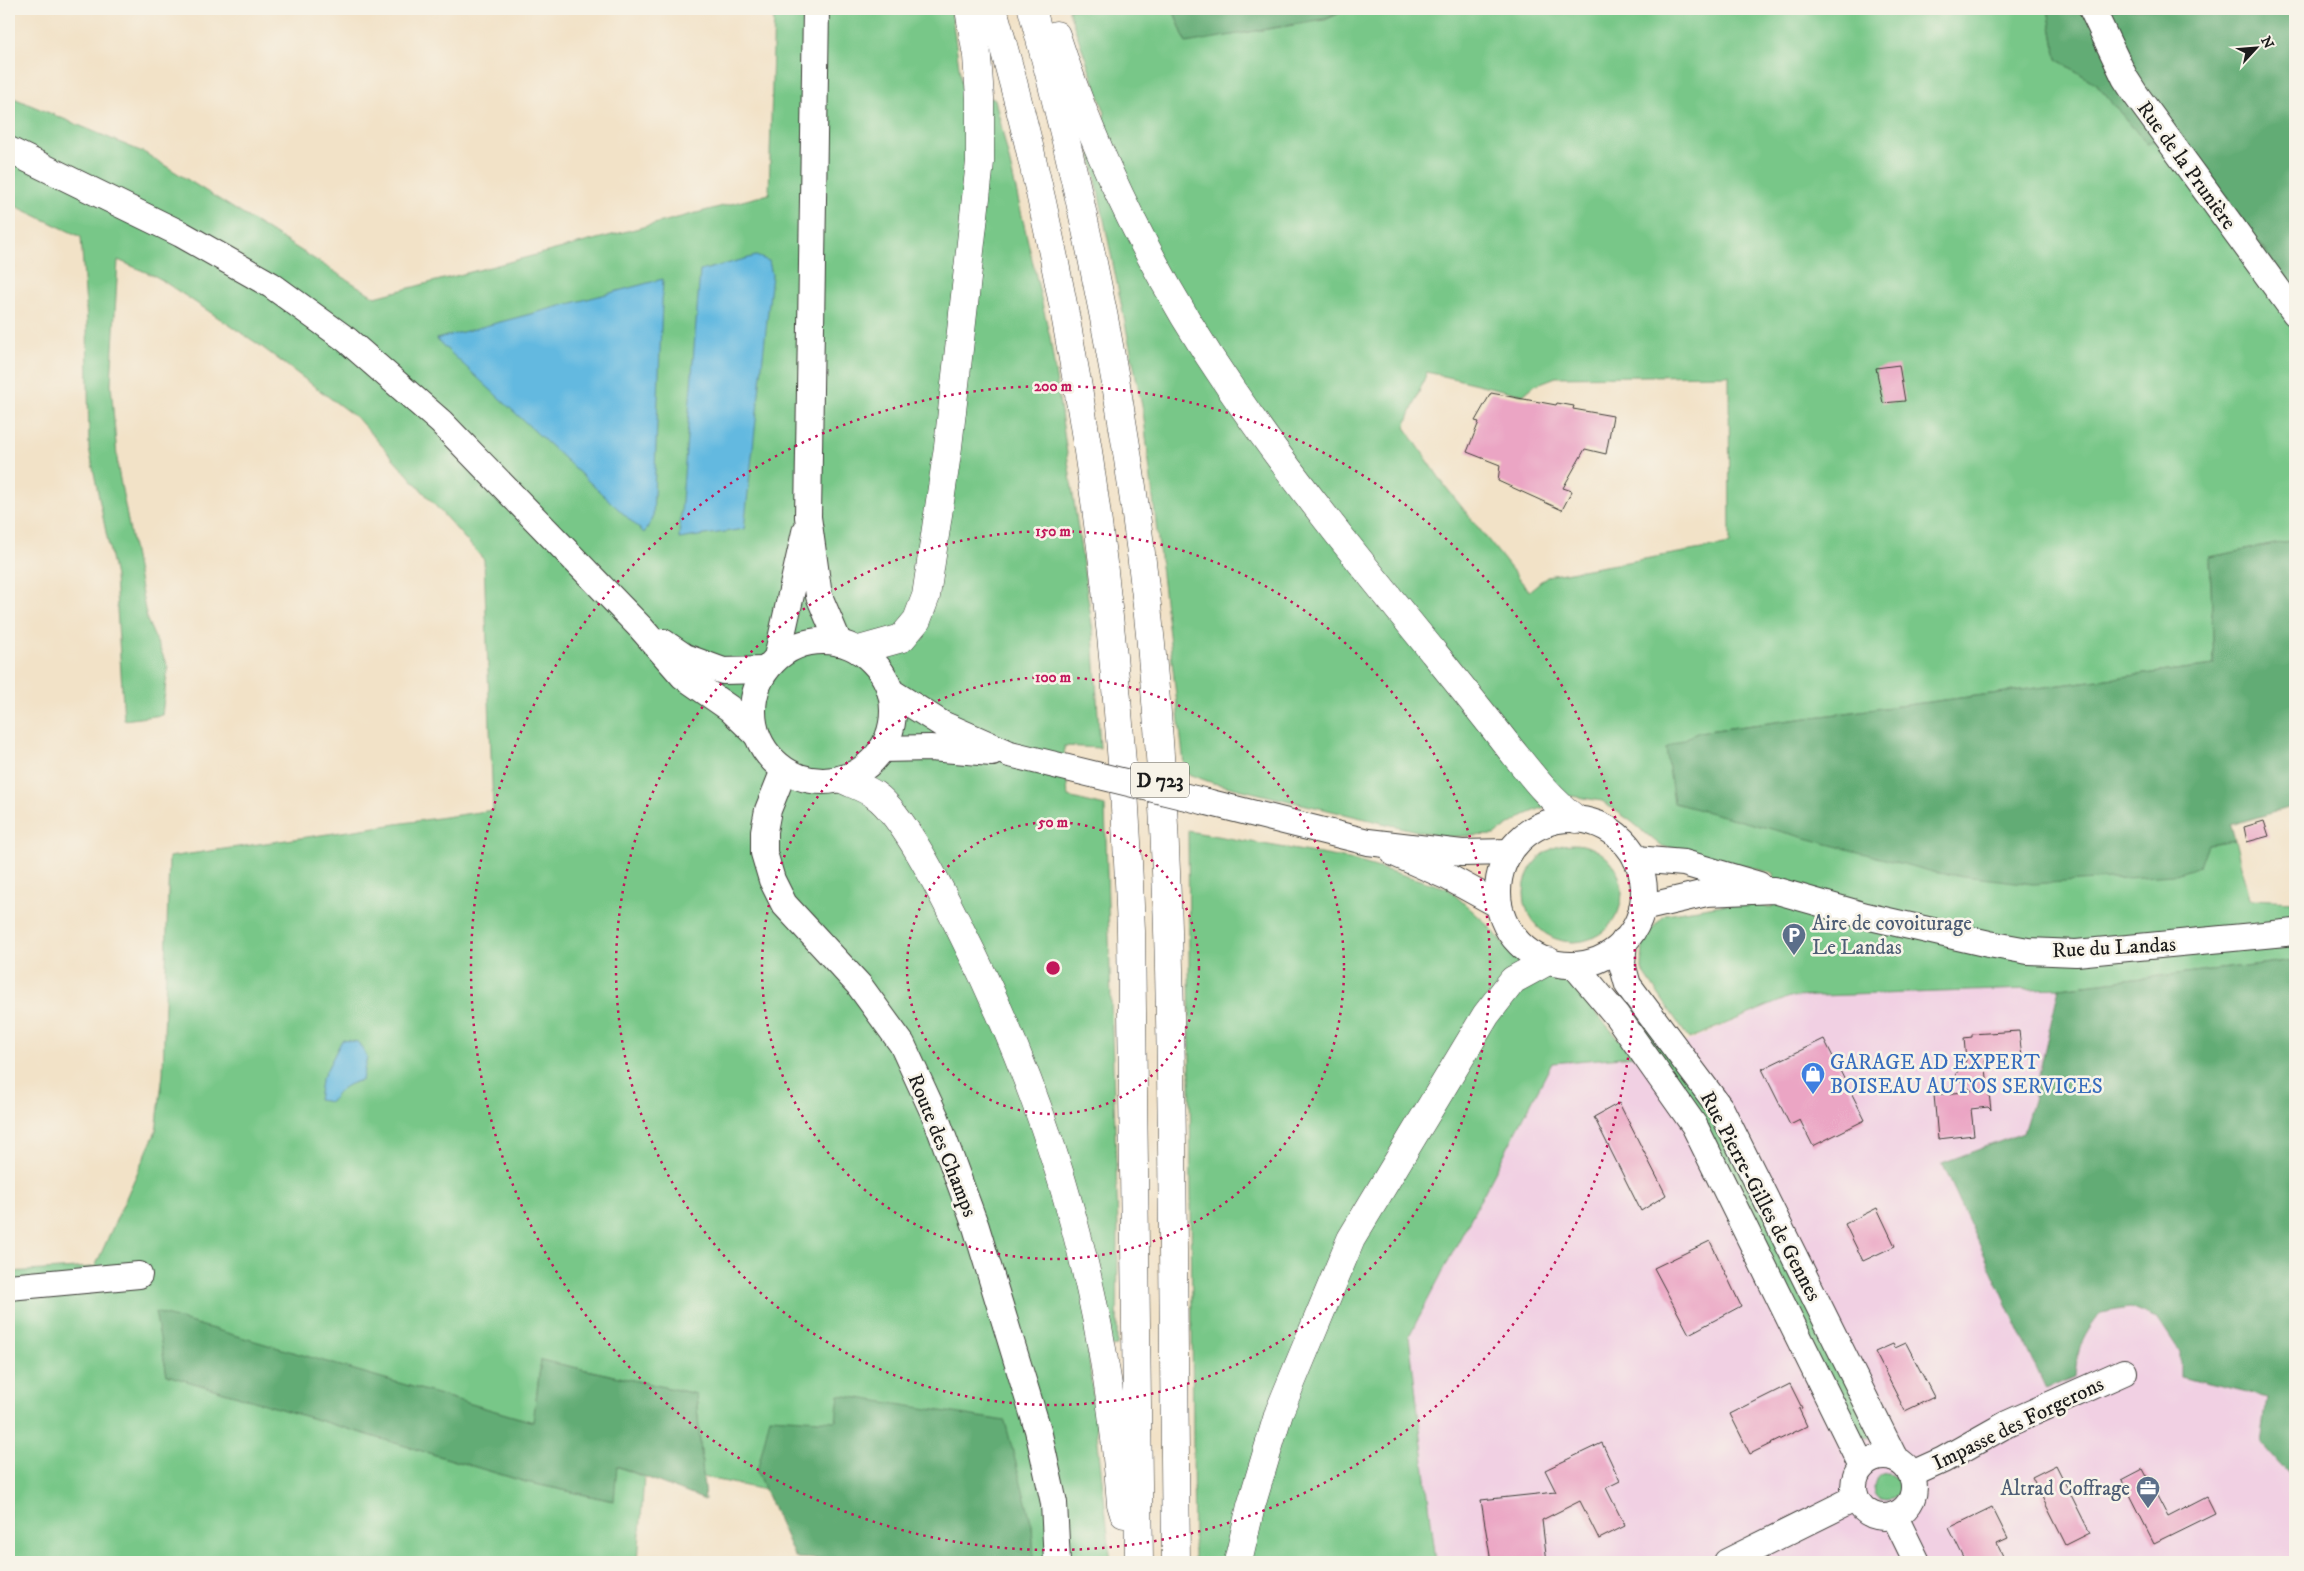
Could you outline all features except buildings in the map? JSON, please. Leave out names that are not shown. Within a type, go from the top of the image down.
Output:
[{"type":"highway","points":[[849,646],[902,638],[917,620],[926,596],[948,447],[980,162],[978,65],[969,9]]},
{"type":"highway","name":"D 723","points":[[993,9],[1042,206],[1074,369],[1095,501],[1114,659],[1127,831],[1131,931],[1139,1560]]},
{"type":"highway","name":"D 723","points":[[1032,9],[1074,177],[1118,395],[1138,536],[1155,691],[1168,918],[1176,1562]]},
{"type":"highway","points":[[1048,9],[1073,84],[1116,185],[1172,294],[1230,387],[1273,448],[1419,635],[1558,806],[1576,819]]},
{"type":"highway","points":[[842,779],[874,794],[890,810],[908,836],[977,963],[998,1006],[1030,1084],[1060,1169],[1090,1283],[1104,1353],[1113,1416],[1120,1504],[1139,1560]]},
{"type":"highway","points":[[1238,1562],[1251,1506],[1279,1412],[1351,1239],[1486,1014],[1513,980],[1561,963]]},
{"type":"street","points":[[9,150],[181,234],[271,285],[347,340],[441,422],[641,628],[683,676],[729,708],[756,734],[767,754],[784,770],[802,779],[822,782],[842,779],[858,772],[882,750],[890,731],[893,711],[890,691],[878,668],[849,646],[819,596],[808,517],[816,9]]},
{"type":"street","name":"Rue de la Prunière","points":[[2092,9],[2125,78],[2136,95],[2295,313]]},
{"type":"street","points":[[756,734],[752,712],[755,690],[771,664],[808,517]]},
{"type":"street","points":[[641,628],[685,657],[723,671],[771,664],[803,644],[817,641],[849,646]]},
{"type":"street","points":[[890,691],[942,724],[1010,754]]},
{"type":"street","points":[[882,750],[930,748],[1010,754],[1368,842],[1462,853],[1510,852]]},
{"type":"street","name":"Route des Champs","points":[[784,770],[768,810],[764,831],[764,853],[772,880],[784,904],[859,985],[902,1044],[936,1118],[976,1227],[1038,1430],[1054,1503],[1057,1562]]},
{"type":"street","points":[[1576,819],[1594,823],[1611,831],[1625,844],[1636,859],[1643,883],[1642,908],[1632,931],[1610,954],[1593,962],[1561,963],[1531,953],[1516,940],[1505,923],[1499,904],[1500,877],[1510,852],[1522,837],[1538,826],[1557,820],[1576,819]]},
{"type":"street","points":[[1368,842],[1448,877],[1499,904]]},
{"type":"street","points":[[1636,859],[1684,863],[1727,874],[1774,890]]},
{"type":"street","name":"Rue du Landas","points":[[1642,908],[1706,893],[1774,890],[1866,916],[1989,944],[2028,951],[2076,953],[2295,932]]},
{"type":"street","name":"Rue Pierre-Gilles de Gennes","points":[[1624,941],[1622,964],[1628,985],[1720,1110],[1914,1484],[1910,1503],[1894,1515]]},
{"type":"street","name":"Rue Pierre-Gilles de Gennes","points":[[1561,963],[1617,1016],[1694,1125],[1862,1466]]},
{"type":"street","points":[[9,1287],[139,1276]]},
{"type":"street","name":"Impasse des Forgerons","points":[[1903,1466],[1943,1460],[2007,1424],[2124,1372]]},
{"type":"street","points":[[1903,1466],[1877,1458],[1862,1466],[1855,1481],[1856,1498],[1868,1512],[1885,1517],[1894,1515],[1917,1562]]},
{"type":"street","points":[[1727,1562],[1856,1498]]},
{"type":"shaded area","points":[[2059,988],[2033,1100],[2023,1133],[1942,1164],[2046,1389],[2075,1377],[2076,1354],[2089,1329],[2101,1313],[2130,1308],[2159,1320],[2180,1352],[2180,1377],[2267,1398],[2261,1443],[2295,1482],[2295,1562],[1436,1562],[1409,1336],[1552,1063],[1656,1055],[1790,997]]},
{"type":"green space","points":[[774,9],[951,9],[963,95],[995,99],[1050,337],[1093,632],[1100,748],[1064,746],[1068,797],[1105,806],[1118,1228],[1117,1346],[1088,1350],[1111,1562],[1034,1562],[1032,1525],[836,1421],[757,1472],[765,1490],[703,1477],[696,1394],[541,1360],[533,1422],[156,1313],[167,1375],[526,1482],[613,1501],[616,1466],[644,1477],[638,1562],[9,1562],[9,1272],[95,1267],[156,1131],[163,1074],[169,857],[493,810],[484,560],[358,419],[258,344],[157,277],[118,260],[111,384],[118,469],[147,620],[168,667],[162,715],[124,720],[115,577],[89,448],[87,322],[81,237],[9,203],[9,96],[145,153],[375,297],[769,194]]},
{"type":"green space","points":[[1068,9],[1173,9],[1186,42],[1325,20],[1349,9],[2048,9],[2057,59],[2096,84],[2147,144],[2178,130],[2295,293],[2295,540],[2210,557],[2214,665],[1699,732],[2208,844],[2235,840],[2249,899],[2295,901],[2295,960],[2059,988],[1790,997],[1689,1039],[1642,970],[1643,938],[1666,914],[1728,904],[1772,907],[1774,874],[1717,858],[1661,846],[1602,801],[1571,796],[1525,815],[1494,835],[1442,837],[1213,783],[1185,773],[1143,411],[1091,156],[1105,113]],"holes":[[[1427,372],[1523,395],[1535,385],[1556,377],[1729,375],[1730,544],[1547,576],[1529,591],[1445,486],[1405,427]]]},
{"type":"green space","points":[[1173,9],[1349,9],[1325,19],[1186,43]]},
{"type":"green space","points":[[2048,9],[2295,9],[2295,293],[2178,130],[2147,144],[2096,84],[2057,59]]},
{"type":"green space","points":[[2295,540],[2295,806],[2231,825],[2235,840],[2208,844],[2200,866],[2173,875],[2033,884],[1937,873],[1674,803],[1666,748],[1699,732],[2214,665],[2210,557]]},
{"type":"green space","points":[[1188,831],[1349,859],[1447,888],[1487,924],[1520,963],[1572,986],[1634,1056],[1552,1063],[1409,1336],[1436,1562],[1194,1562]]},
{"type":"green space","points":[[1573,844],[1592,848],[1607,859],[1618,874],[1622,893],[1618,912],[1607,927],[1592,938],[1573,942],[1554,938],[1539,927],[1528,912],[1524,893],[1528,874],[1539,859],[1554,848]]},
{"type":"green space","points":[[2295,960],[2295,1482],[2261,1443],[2267,1398],[2180,1377],[2180,1352],[2159,1320],[2130,1308],[2101,1313],[2079,1350],[2075,1377],[2046,1389],[1942,1163],[2023,1133],[2033,1100],[2059,988]]},
{"type":"green space","points":[[1627,996],[1714,1107],[1872,1435],[1866,1437],[1860,1434],[1615,1001]]},
{"type":"green space","points":[[155,1312],[533,1422],[541,1360],[696,1394],[705,1500],[617,1466],[614,1501],[526,1482],[167,1375]]},
{"type":"green space","points":[[839,1395],[1005,1421],[1032,1525],[1034,1562],[887,1562],[795,1558],[757,1472],[770,1417],[836,1421]]},
{"type":"green space","points":[[1887,1474],[1896,1478],[1900,1487],[1896,1496],[1887,1500],[1878,1496],[1874,1487],[1878,1478]]},
{"type":"water","points":[[756,256],[769,261],[772,275],[744,529],[679,539],[700,271]]},
{"type":"water","points":[[663,279],[653,518],[644,533],[436,339]]},
{"type":"water","points":[[342,1040],[358,1042],[367,1057],[362,1080],[344,1088],[331,1102],[318,1100],[321,1081]]},
{"type":"place","name":"Aire de covoiturage Le Landas","points":[[1794,956]]},
{"type":"place","name":"GARAGE AD EXPERT BOISEAU AUTOS SERVICES","points":[[1813,1095]]},
{"type":"place","name":"Altrad Coffrage","points":[[2148,1509]]}]
